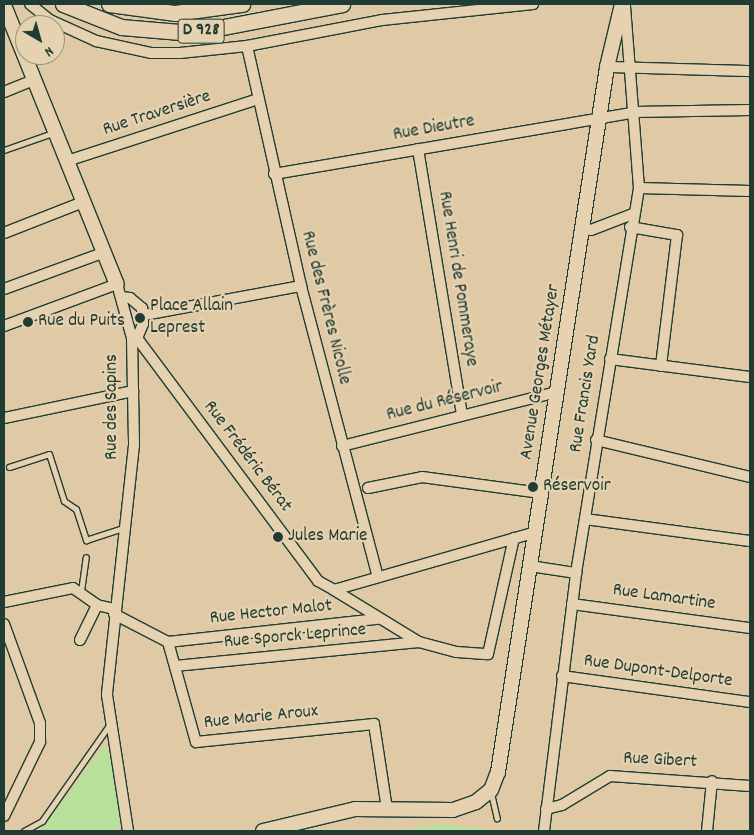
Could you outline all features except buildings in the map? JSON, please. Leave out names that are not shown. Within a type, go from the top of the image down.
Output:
[{"type":"main road","name":"D 928","points":[[63,4],[121,27],[192,33],[342,4]]},
{"type":"main road","name":"D 928","points":[[109,4],[175,8],[242,4]]},
{"type":"street","points":[[30,4],[50,20],[96,41],[150,53],[247,46],[382,20],[532,4]]},
{"type":"street","name":"Avenue Georges Métayer","points":[[491,790],[498,772],[607,67],[624,4]]},
{"type":"street","name":"Rue Francis Yard","points":[[544,831],[576,573],[586,519],[596,440],[630,228],[639,188],[635,112],[624,4]]},
{"type":"street","name":"Rue des Sapins","points":[[4,5],[9,33],[33,80],[67,161],[119,290],[134,338],[134,445],[114,611],[107,695],[128,831]]},
{"type":"street","name":"Rue des Frères Nicolle","points":[[247,46],[274,174],[301,286],[378,577]]},
{"type":"street","points":[[607,67],[630,70],[750,71]]},
{"type":"street","points":[[4,92],[33,80]]},
{"type":"street","name":"Rue Traversière","points":[[67,161],[258,99]]},
{"type":"street","name":"Rue Dieutre","points":[[274,174],[635,112],[750,110]]},
{"type":"street","name":"Rue Henri de Pommeraye","points":[[418,149],[462,415]]},
{"type":"street","points":[[639,188],[750,192]]},
{"type":"street","points":[[4,233],[83,202]]},
{"type":"street","points":[[582,228],[591,230],[633,214]]},
{"type":"street","points":[[630,228],[677,235],[661,366]]},
{"type":"street","points":[[4,289],[104,252]]},
{"type":"street","points":[[144,315],[301,286]]},
{"type":"street","points":[[4,326],[119,290],[137,302],[144,315]]},
{"type":"street","points":[[134,338],[144,315]]},
{"type":"street","name":"Rue Frédéric Bérat","points":[[134,338],[318,581],[378,619],[419,642]]},
{"type":"street","points":[[610,359],[750,377]]},
{"type":"street","points":[[4,418],[133,391]]},
{"type":"street","name":"Rue du Réservoir","points":[[342,446],[557,392]]},
{"type":"street","points":[[596,440],[750,477]]},
{"type":"street","points":[[368,488],[422,477],[542,493]]},
{"type":"street","points":[[586,519],[750,541]]},
{"type":"street","points":[[334,590],[536,532]]},
{"type":"street","points":[[419,642],[457,652],[488,654],[514,538]]},
{"type":"street","points":[[530,566],[576,573]]},
{"type":"street","points":[[4,602],[38,599],[57,589],[81,591],[97,605],[114,611],[168,642]]},
{"type":"street","name":"Rue Lamartine","points":[[572,604],[750,628]]},
{"type":"street","points":[[80,640],[97,605]]},
{"type":"street","name":"Rue Hector Malot","points":[[168,642],[378,619]]},
{"type":"street","points":[[4,624],[40,724],[40,742],[4,816]]},
{"type":"street","name":"Rue Marie Aroux","points":[[168,642],[196,742],[374,724],[387,809]]},
{"type":"street","name":"Rue Sporck Leprince","points":[[175,666],[419,642]]},
{"type":"street","name":"Rue Dupont-Delporte","points":[[562,676],[750,702]]},
{"type":"street","name":"Rue Gibert","points":[[546,809],[562,805],[610,776],[712,781],[750,786]]},
{"type":"street","points":[[707,831],[712,781]]},
{"type":"street","points":[[263,831],[328,814],[387,809],[453,810],[476,802],[491,790]]},
{"type":"lane","points":[[4,150],[55,132]]},
{"type":"lane","points":[[9,467],[49,454],[64,501],[76,508],[86,540],[125,528]]},
{"type":"lane","points":[[81,591],[86,557]]},
{"type":"lane","points":[[24,831],[42,821],[110,723]]},
{"type":"lane","points":[[491,790],[497,818]]},
{"type":"green space","points":[[105,744],[117,781],[121,824],[113,831],[34,831],[42,829]]},
{"type":"green space","points":[[443,824],[488,830],[499,831],[397,831]]},
{"type":"place","name":"Place Allain Leprest","points":[[140,318]]},
{"type":"place","name":"Rue du Puits","points":[[28,322]]},
{"type":"place","name":"Réservoir","points":[[533,487]]},
{"type":"place","name":"Jules Marie","points":[[278,537]]}]
